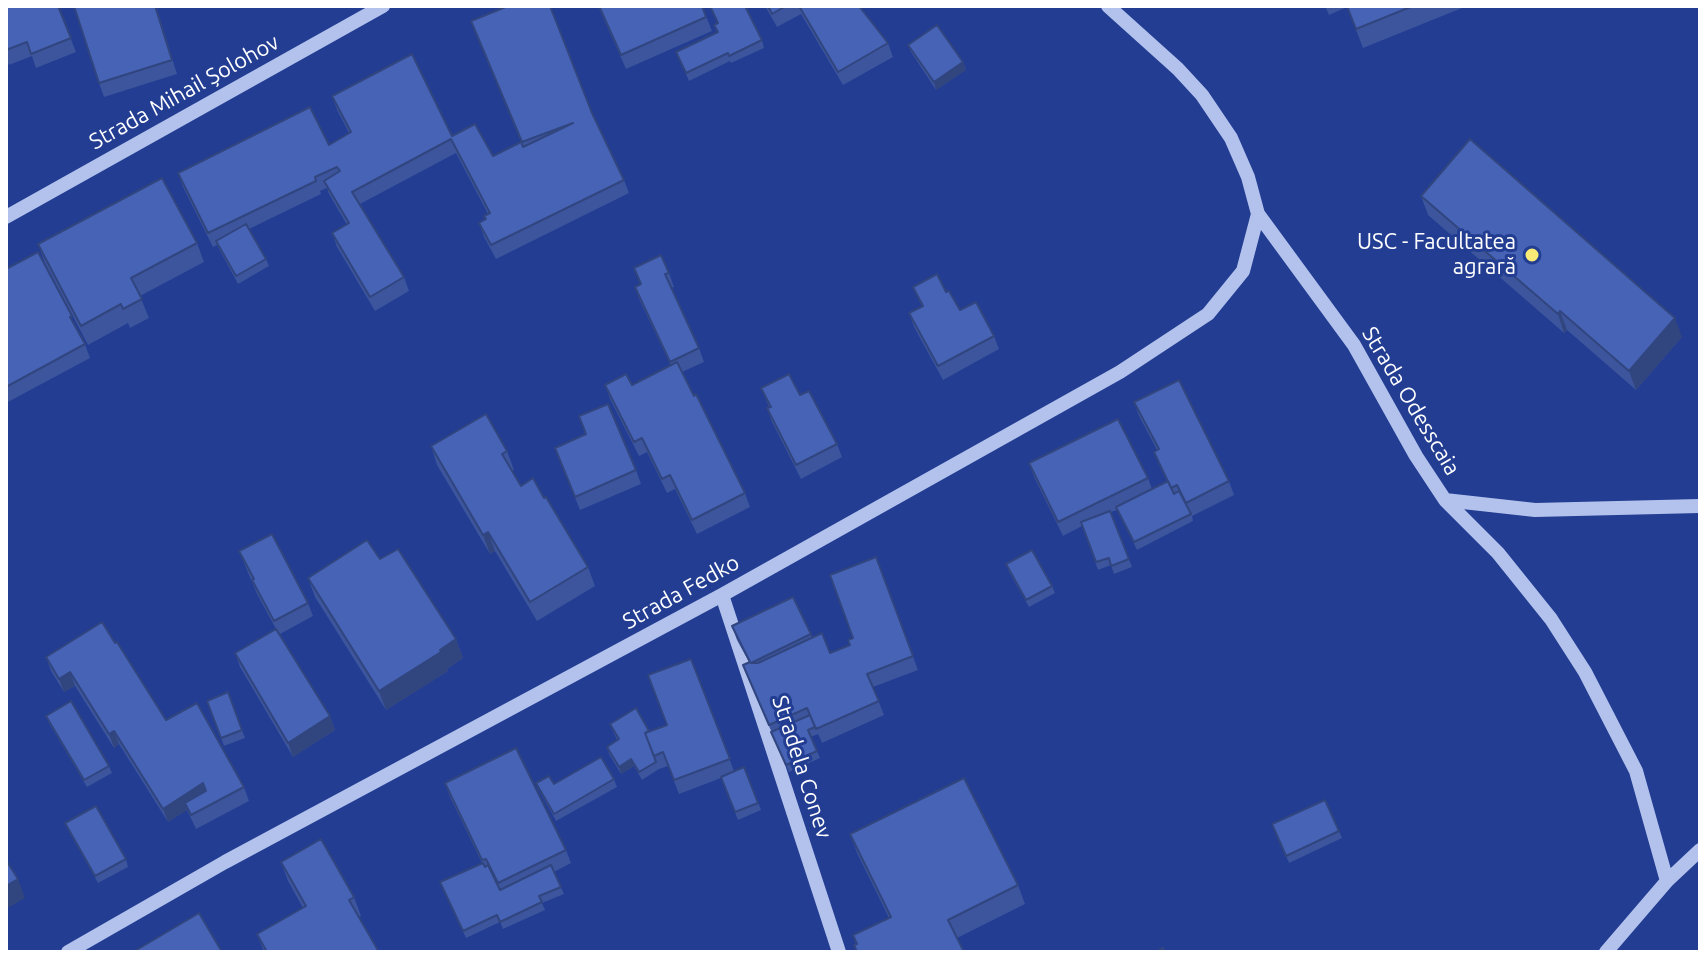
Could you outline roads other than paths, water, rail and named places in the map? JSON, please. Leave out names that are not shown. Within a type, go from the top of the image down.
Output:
[{"type":"street","name":"Strada Mihail Șolohov","points":[[6,217],[383,6]]},
{"type":"street","name":"Strada Odesscaia","points":[[1108,6],[1202,95],[1231,138],[1248,177],[1258,214],[1354,345],[1416,456],[1445,500],[1498,553],[1551,619],[1585,672],[1636,771],[1667,881]]},
{"type":"street","name":"Strada Fedko","points":[[68,952],[239,855],[722,595],[1120,372],[1208,314],[1243,271],[1258,214]]},
{"type":"street","points":[[1445,500],[1535,510],[1700,506]]},
{"type":"street","name":"Stradela Conev","points":[[722,595],[839,952]]},
{"type":"street","points":[[1606,952],[1667,881],[1700,850]]},
{"type":"place","name":"USC - Facultatea agrară","points":[[1532,255]]}]
